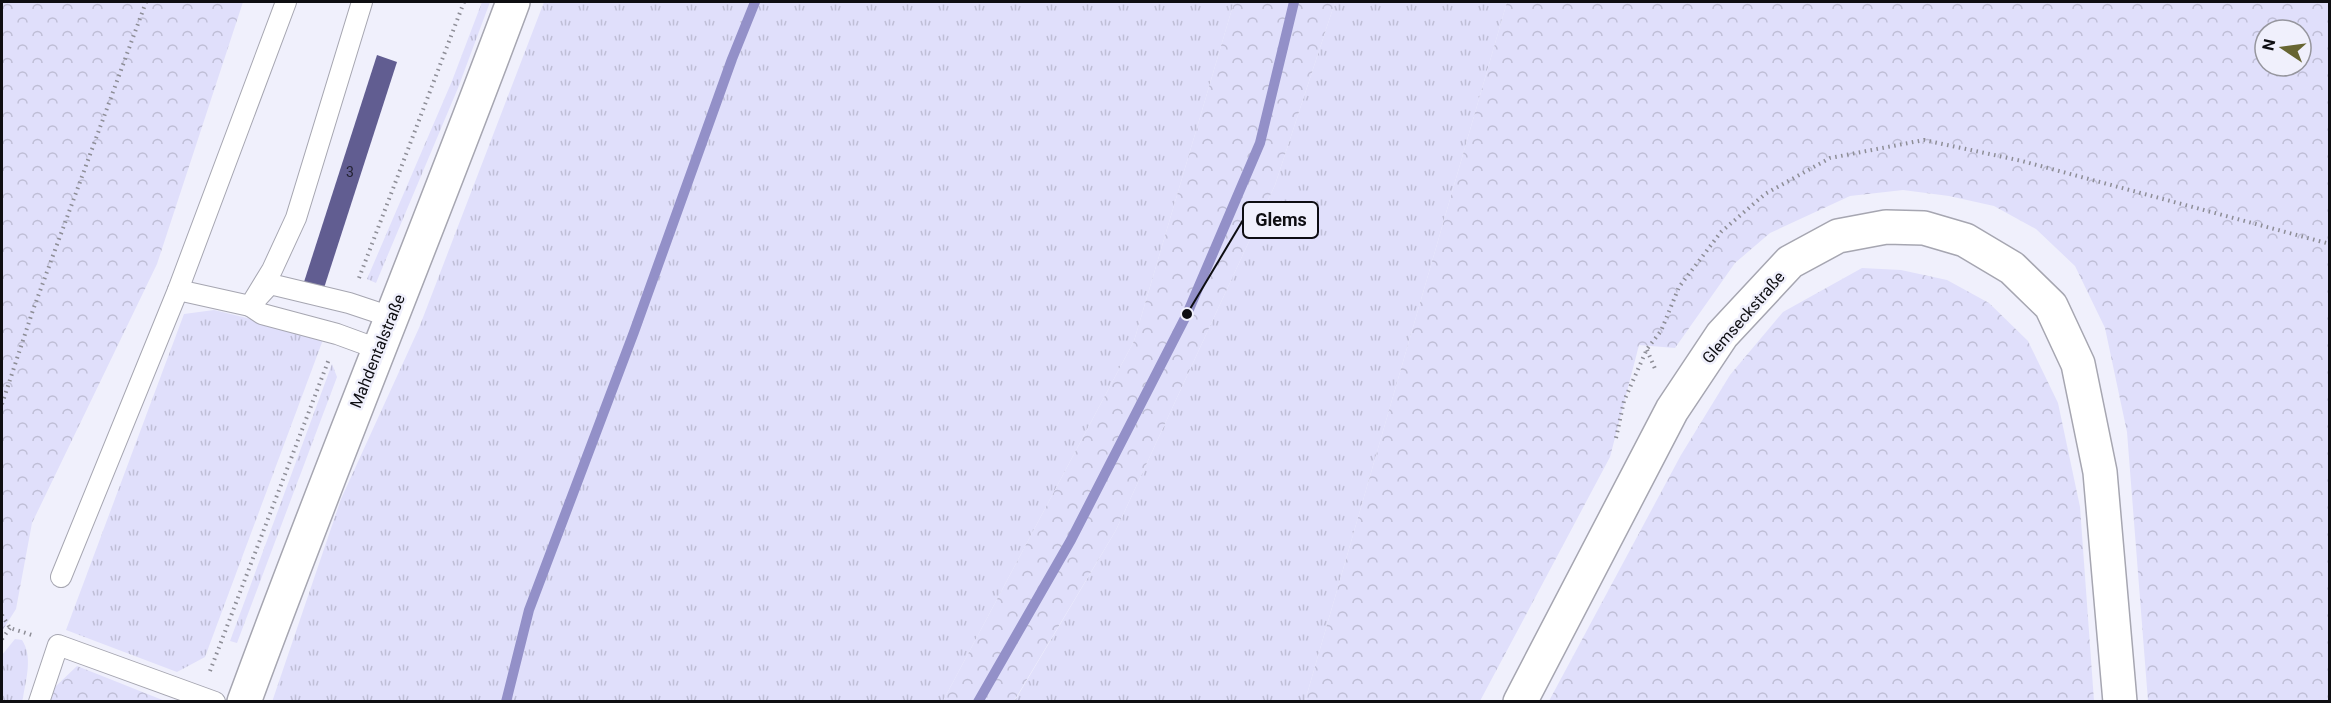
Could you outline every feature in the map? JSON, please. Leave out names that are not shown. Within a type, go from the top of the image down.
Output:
[{"type":"main road","name":"Mahdentalstraße","points":[[244,702],[299,551],[513,2]]},
{"type":"main road","name":"Glemseckstraße","points":[[1520,702],[1672,410],[1722,335],[1790,262],[1838,236],[1886,227],[1924,228],[1965,240],[2012,268],[2051,306],[2078,364],[2100,472],[2120,702]]},
{"type":"lane","points":[[61,577],[178,290],[286,2]]},
{"type":"lane","points":[[250,306],[272,270],[296,218],[362,2]]},
{"type":"lane","points":[[250,306],[270,284],[349,303],[391,317]]},
{"type":"lane","points":[[178,290],[250,306],[262,314],[337,334],[378,350]]},
{"type":"lane","points":[[39,702],[57,645],[215,702]]},
{"type":"path","points":[[2,404],[33,310],[146,2]]},
{"type":"path","points":[[2,615],[10,627],[2,639]]},
{"type":"green space","points":[[2,2],[243,2],[157,264],[32,523],[16,609],[2,631]]},
{"type":"green space","points":[[482,2],[490,2],[458,88],[376,283],[367,279],[452,81]]},
{"type":"green space","points":[[544,2],[1234,2],[1134,341],[943,701],[272,702],[341,499],[419,328]]},
{"type":"green space","points":[[1234,2],[1335,2],[1275,185],[1116,530],[1014,701],[943,701],[1134,341]]},
{"type":"green space","points":[[1335,2],[1507,2],[1305,701],[1014,702],[1116,530],[1275,185]]},
{"type":"green space","points":[[1507,2],[2329,2],[2329,701],[2148,701],[2127,432],[2105,328],[2075,266],[2036,229],[1994,206],[1949,196],[1903,190],[1850,196],[1770,233],[1735,263],[1675,348],[1639,345],[1610,457],[1480,701],[1305,701]]},
{"type":"green space","points":[[1862,268],[1901,270],[1947,280],[1989,303],[2028,341],[2058,403],[2080,507],[2094,701],[1549,701],[1681,455],[1730,375],[1783,312]]},
{"type":"green space","points":[[214,310],[324,337],[205,657],[177,672],[66,630],[184,314]]},
{"type":"green space","points":[[332,364],[337,377],[237,643],[230,641]]},
{"type":"green space","points":[[15,639],[22,640],[28,661],[23,698],[22,701],[2,701],[2,655]]},
{"type":"green space","points":[[77,666],[165,701],[50,701],[55,687]]},
{"type":"building","points":[[377,55],[397,62],[324,288],[304,282]]},
{"type":"waterway","points":[[506,702],[529,610],[755,2]]},
{"type":"waterway","points":[[978,702],[1071,540],[1187,314],[1260,143],[1294,2]]},
{"type":"place","name":"Glems","points":[[1187,314]]}]
